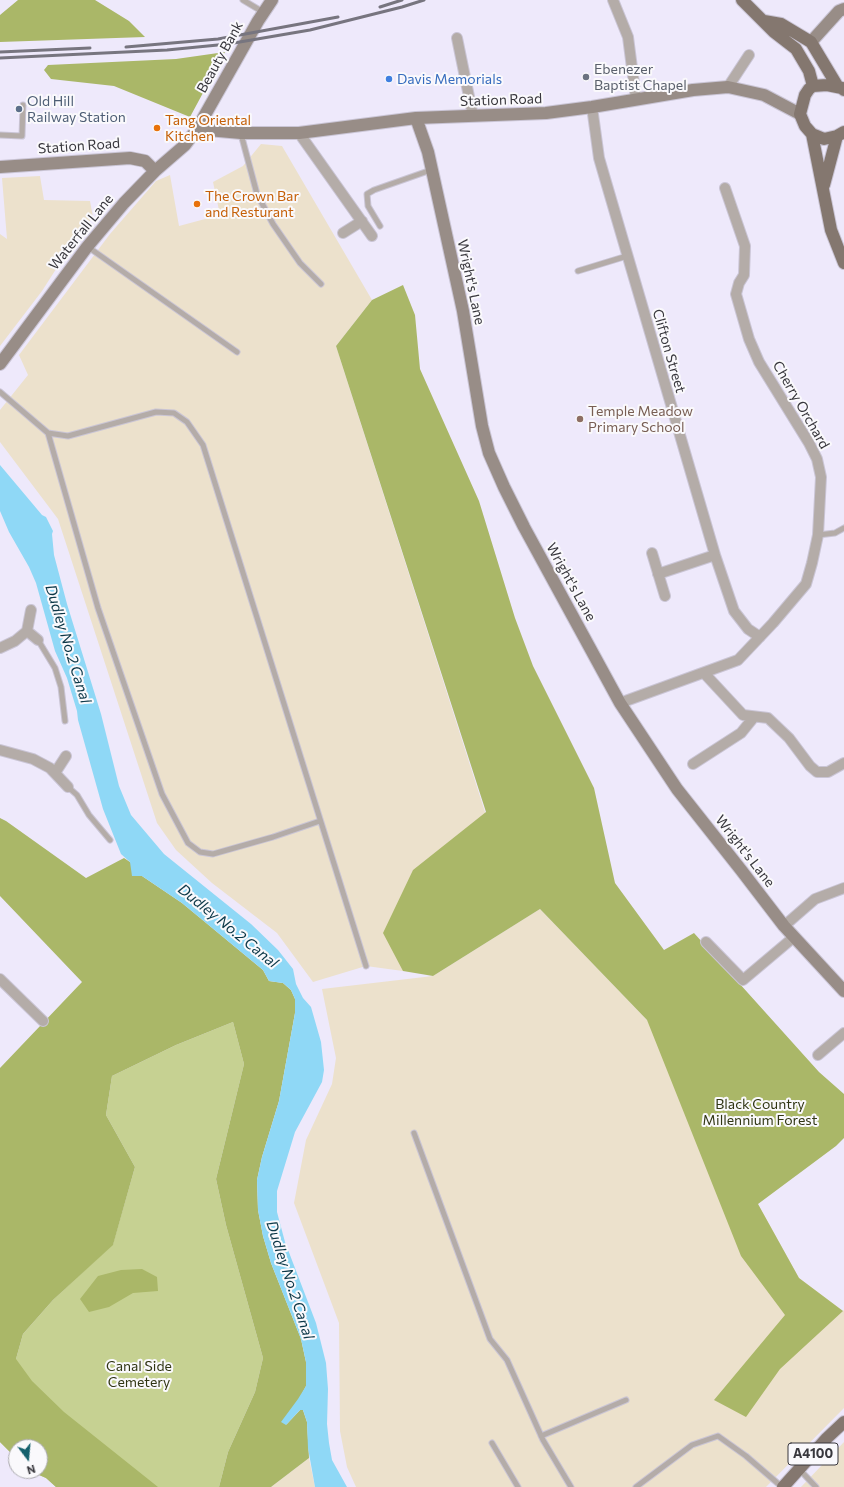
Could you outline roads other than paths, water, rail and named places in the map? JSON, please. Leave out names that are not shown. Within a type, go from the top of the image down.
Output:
[{"type":"main road","points":[[742,0],[774,32],[796,50],[809,71],[813,86]]},
{"type":"main road","points":[[764,21],[781,24],[811,42],[842,88]]},
{"type":"main road","points":[[840,134],[824,139],[812,134],[805,126],[800,114],[808,89],[813,86],[826,85],[842,88]]},
{"type":"main road","points":[[812,134],[831,230],[844,263]]},
{"type":"main road","points":[[823,190],[840,134]]},
{"type":"main road","name":"A4100","points":[[782,1487],[827,1438],[844,1422]]},
{"type":"street","name":"Beauty Bank","points":[[197,129],[263,12],[272,0]]},
{"type":"street","points":[[613,0],[628,37],[636,99]]},
{"type":"street","points":[[811,42],[839,11],[844,9]]},
{"type":"street","points":[[457,38],[473,116]]},
{"type":"street","points":[[728,87],[749,55]]},
{"type":"street","name":"Station Road","points":[[197,129],[241,133],[299,133],[416,118],[546,113],[693,90],[728,87],[764,95],[800,114]]},
{"type":"street","name":"Clifton Street","points":[[592,107],[599,158],[715,555],[734,611],[748,629],[760,637]]},
{"type":"street","name":"Wright's Lane","points":[[416,118],[428,152],[463,311],[482,426],[489,453],[521,522],[620,702],[677,788],[784,926],[844,991]]},
{"type":"street","name":"Waterfall Lane","points":[[0,364],[87,247],[124,203],[155,171],[185,145],[197,129]]},
{"type":"street","points":[[299,133],[372,236]]},
{"type":"street","name":"Station Road","points":[[0,167],[130,158],[144,161],[155,171]]},
{"type":"street","name":"Cherry Orchard","points":[[620,702],[738,660],[774,623],[806,584],[818,535],[821,477],[817,459],[810,443],[759,362],[749,340],[736,294],[738,283],[744,275],[745,246],[725,188]]},
{"type":"street","points":[[343,233],[362,222]]},
{"type":"street","points":[[652,553],[666,596]]},
{"type":"street","points":[[658,574],[715,555]]},
{"type":"street","points":[[0,648],[15,641],[27,631],[31,610]]},
{"type":"street","points":[[27,631],[38,640]]},
{"type":"street","points":[[704,673],[743,715],[768,718],[788,738],[810,766],[817,772],[828,772],[844,763]]},
{"type":"street","points":[[694,764],[741,733],[754,717]]},
{"type":"street","points":[[0,750],[33,759],[50,768],[68,787]]},
{"type":"street","points":[[55,773],[66,756]]},
{"type":"street","points":[[784,926],[814,899],[844,888]]},
{"type":"street","points":[[706,942],[743,980],[794,936]]},
{"type":"street","points":[[0,979],[43,1021]]},
{"type":"street","points":[[818,1055],[844,1033]]},
{"type":"lane","points":[[243,0],[263,12]]},
{"type":"lane","points":[[0,135],[22,136],[23,106]]},
{"type":"lane","points":[[241,133],[257,194],[273,224],[300,263],[321,284]]},
{"type":"lane","points":[[380,226],[368,206],[367,194],[374,190],[432,169]]},
{"type":"lane","points":[[87,247],[238,352]]},
{"type":"lane","points":[[578,271],[627,256]]},
{"type":"lane","points":[[0,392],[48,433],[68,436],[156,412],[174,413],[187,422],[202,445],[366,966]]},
{"type":"lane","points":[[48,433],[100,615],[162,794],[188,843],[200,852],[213,854],[273,837],[320,821]]},
{"type":"lane","points":[[818,535],[835,533],[844,528]]},
{"type":"lane","points":[[38,640],[57,674],[61,687],[65,721]]},
{"type":"lane","points":[[68,787],[77,795],[110,840]]},
{"type":"lane","points":[[414,1133],[490,1339],[507,1360],[541,1436],[571,1487]]},
{"type":"lane","points":[[541,1436],[626,1400]]},
{"type":"lane","points":[[636,1487],[692,1445],[718,1436],[746,1456],[782,1487]]},
{"type":"lane","points":[[492,1443],[518,1487]]},
{"type":"lane","points":[[799,1469],[816,1487]]},
{"type":"water","name":"Dudley No.2 Canal","points":[[0,465],[42,515],[46,517],[53,531],[54,555],[67,604],[101,714],[119,786],[131,815],[164,854],[251,924],[278,950],[293,969],[296,984],[303,998],[311,1007],[321,1042],[324,1070],[322,1082],[295,1132],[277,1191],[277,1212],[285,1242],[316,1323],[326,1363],[328,1389],[327,1424],[332,1460],[347,1487],[315,1487],[308,1448],[307,1422],[303,1410],[300,1410],[286,1425],[281,1422],[306,1386],[306,1362],[301,1339],[271,1263],[263,1236],[258,1210],[257,1180],[262,1157],[279,1101],[295,1013],[295,999],[291,990],[283,983],[269,981],[263,970],[182,903],[142,876],[132,876],[130,862],[121,854],[103,809],[78,720],[77,711],[67,678],[55,651],[36,583],[29,567],[9,532],[0,511]]},
{"type":"railway","points":[[380,7],[402,0]]},
{"type":"railway","points":[[0,58],[167,50],[228,44],[310,30],[424,0]]},
{"type":"railway","points":[[126,47],[218,39],[338,17]]},
{"type":"railway","points":[[0,52],[90,48]]},
{"type":"place","name":"Ebenezer Baptist Chapel","points":[[586,77]]},
{"type":"place","name":"Davis Memorials","points":[[389,79]]},
{"type":"place","name":"Old Hill Railway Station","points":[[19,109]]},
{"type":"place","name":"Tang Oriental Kitchen","points":[[157,128]]},
{"type":"place","name":"The Crown Bar and Resturant","points":[[197,204]]},
{"type":"place","name":"Temple Meadow Primary School","points":[[580,419]]},
{"type":"park label","name":"Black Country Millennium Forest","points":[[760,1112]]},
{"type":"park label","name":"Canal Side Cemetery","points":[[139,1374]]}]
